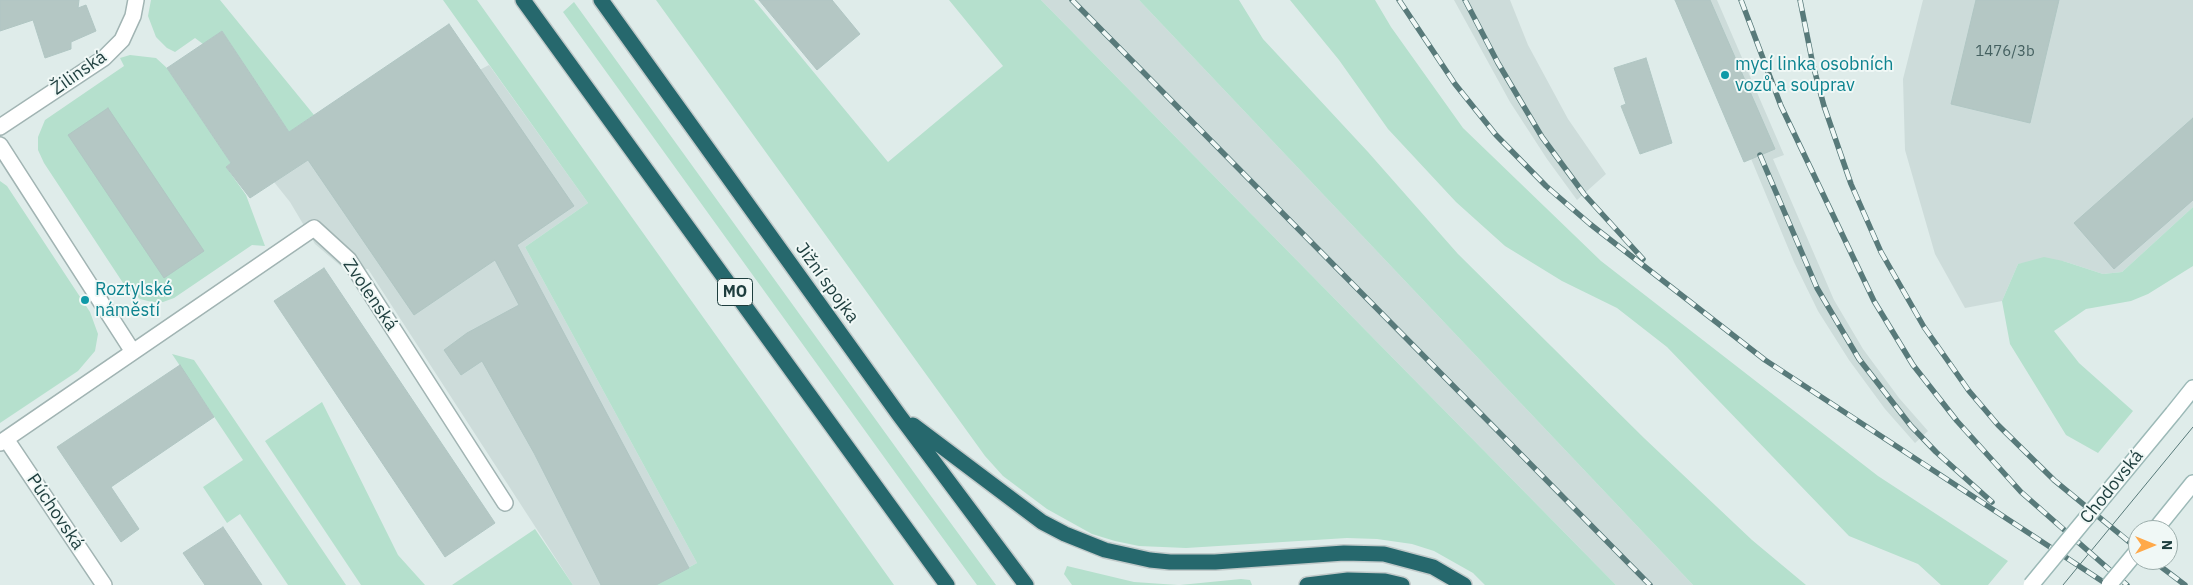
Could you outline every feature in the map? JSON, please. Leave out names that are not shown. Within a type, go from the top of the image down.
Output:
[{"type":"highway","name":"MO","points":[[523,0],[947,585]]},
{"type":"highway","name":"Jižní spojka","points":[[601,0],[899,415],[1026,585]]},
{"type":"highway","points":[[899,415],[1042,522],[1105,550],[1150,560],[1192,562],[1344,553],[1384,554],[1420,561],[1442,571],[1464,585]]},
{"type":"highway","points":[[1306,585],[1348,580],[1385,581],[1402,585]]},
{"type":"street","name":"Žilinská","points":[[0,127],[104,58],[122,40],[133,16],[136,0]]},
{"type":"street","points":[[0,145],[133,352],[3,441]]},
{"type":"street","name":"Zvolenská","points":[[133,352],[314,228],[349,260],[505,503]]},
{"type":"street","name":"Chodovská","points":[[2031,585],[2193,388]]},
{"type":"street","name":"Púchovská","points":[[3,441],[104,585]]},
{"type":"street","points":[[2163,520],[2193,483]]},
{"type":"street","points":[[2109,585],[2128,562]]},
{"type":"shaded area","points":[[1041,0],[1139,0],[1693,585],[1616,585]]},
{"type":"shaded area","points":[[1454,0],[1510,0],[1528,45],[1568,119],[1606,174],[1577,200],[1547,159],[1510,102]]},
{"type":"shaded area","points":[[1685,0],[1717,0],[1784,155],[1773,159],[1834,300],[1863,349],[1899,398],[1928,431],[1915,443],[1885,409],[1849,360],[1818,311],[1794,262]]},
{"type":"shaded area","points":[[1923,0],[2193,0],[2193,207],[2122,272],[2103,274],[2063,261],[2018,264],[2002,301],[1965,308],[1935,254],[1905,150],[1903,79]]},
{"type":"shaded area","points":[[489,65],[588,203],[525,247],[697,563],[656,585],[573,585],[368,269],[343,268],[315,244],[290,202],[274,182],[307,160]]},
{"type":"green space","points":[[151,0],[220,0],[314,115],[289,132],[222,31],[203,44],[195,38],[175,52],[167,48],[156,37],[148,16]]},
{"type":"green space","points":[[443,0],[477,0],[894,585],[656,585],[697,563],[525,247],[588,203]]},
{"type":"green space","points":[[656,0],[754,0],[888,162],[1003,66],[949,0],[1041,0],[1616,585],[1485,585],[1473,573],[1434,551],[1412,544],[1377,539],[1347,538],[1186,548],[1139,546],[1092,534],[1047,509],[1003,476],[985,456]]},
{"type":"green space","points":[[1139,0],[1239,0],[1263,39],[1368,152],[1458,254],[1644,438],[1752,540],[1806,585],[1693,585]]},
{"type":"green space","points":[[1290,0],[1375,0],[1391,27],[1463,128],[1601,261],[1878,476],[2008,561],[1988,585],[1941,585],[1918,564],[1849,536],[1667,347],[1617,308],[1562,281],[1505,246],[1456,202],[1388,129],[1339,60]]},
{"type":"green space","points":[[574,2],[996,585],[977,585],[915,500],[563,12]]},
{"type":"green space","points":[[130,55],[156,58],[167,68],[231,163],[226,167],[246,195],[265,246],[252,245],[174,298],[163,302],[140,299],[125,286],[44,163],[38,150],[38,137],[45,120],[124,66],[120,58]]},
{"type":"green space","points":[[0,181],[7,186],[90,312],[98,334],[95,351],[78,371],[0,423]]},
{"type":"green space","points":[[2193,207],[2193,266],[2148,294],[2131,301],[2086,309],[2054,331],[2079,363],[2133,411],[2098,453],[2066,435],[2010,344],[2002,301],[2018,264],[2044,257],[2103,274],[2122,272]]},
{"type":"green space","points":[[172,354],[194,360],[346,585],[288,585],[240,514],[227,523],[203,487],[243,460]]},
{"type":"green space","points":[[322,402],[398,555],[425,585],[361,585],[265,441]]},
{"type":"green space","points":[[535,529],[573,585],[452,585]]},
{"type":"green space","points":[[1067,566],[1134,582],[1178,585],[1072,585],[1064,574]]},
{"type":"green space","points":[[1241,579],[1250,580],[1252,585],[1180,585]]},
{"type":"building","points":[[0,0],[79,0],[78,8],[86,5],[96,31],[71,42],[71,49],[45,58],[33,20],[0,31]]},
{"type":"building","points":[[759,0],[832,0],[860,34],[817,70]]},
{"type":"building","name":"mycí linka osobních vozů a souprav","points":[[1675,0],[1710,0],[1775,149],[1744,162]]},
{"type":"building","points":[[1976,0],[2059,0],[2030,123],[1951,104]]},
{"type":"building","points":[[449,24],[574,206],[517,245],[689,568],[656,585],[601,585],[534,453],[482,361],[461,375],[444,350],[467,333],[519,305],[495,260],[414,315],[308,160],[250,198],[226,167],[231,163],[167,68],[222,31],[289,132]]},
{"type":"building","points":[[1646,58],[1672,143],[1640,154],[1621,106],[1626,104],[1614,68]]},
{"type":"building","points":[[108,108],[204,251],[164,278],[68,135]]},
{"type":"building","points":[[2193,118],[2193,200],[2114,269],[2074,223]]},
{"type":"building","points":[[324,268],[495,523],[445,557],[274,301]]},
{"type":"building","points":[[180,365],[214,417],[111,487],[139,529],[121,542],[57,447]]},
{"type":"building","points":[[223,527],[262,585],[205,585],[183,553]]},
{"type":"tram line","points":[[2063,585],[2193,427]]},
{"type":"railway","points":[[1072,0],[1650,585]]},
{"type":"railway","points":[[1399,0],[1455,84],[1496,135],[1546,186],[1590,224],[1765,360],[2108,585]]},
{"type":"railway","points":[[1465,0],[1498,63],[1542,137],[1584,194],[1643,259]]},
{"type":"railway","points":[[1741,0],[1781,106],[1874,301],[1913,365],[1957,421],[2021,492],[2127,585]]},
{"type":"railway","points":[[1800,0],[1813,65],[1824,106],[1851,184],[1881,252],[1924,327],[1969,391],[1998,425],[2054,480],[2128,541]]},
{"type":"railway","points":[[1760,155],[1817,288],[1859,359],[1911,426],[1936,452],[1992,502]]},
{"type":"railway","points":[[2165,570],[2185,585]]},
{"type":"place","name":"mycí linka osobních vozů a souprav","points":[[1725,75]]},
{"type":"place","name":"Roztylské náměstí","points":[[85,300]]}]
